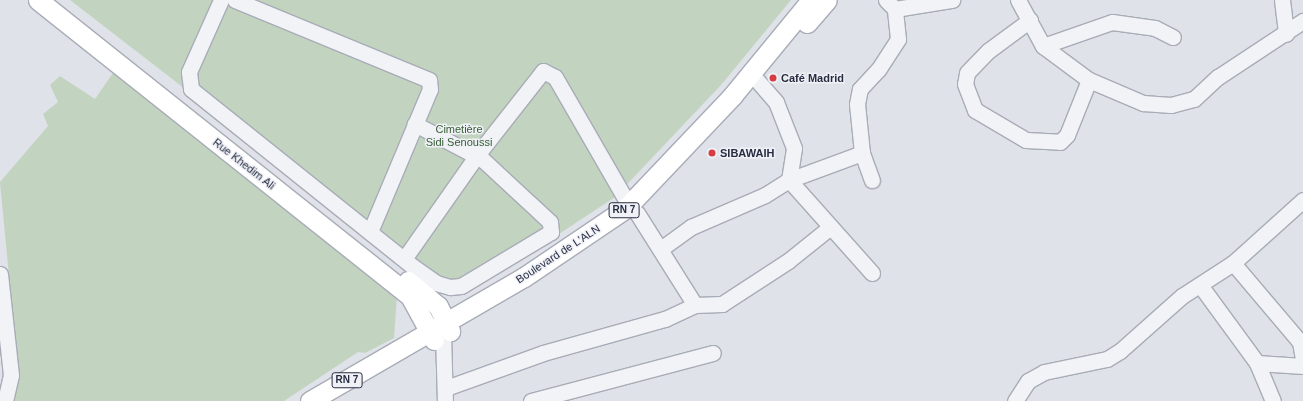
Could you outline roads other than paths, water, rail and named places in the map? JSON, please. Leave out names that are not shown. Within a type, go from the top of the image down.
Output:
[{"type":"main road","name":"Rue Khedim Ali","points":[[38,0],[410,296],[440,332]]},
{"type":"main road","name":"Rue Khedim Ali","points":[[58,0],[433,302],[440,332]]},
{"type":"main road","name":"Boulevard de L'ALN","points":[[756,76],[811,0]]},
{"type":"main road","name":"Boulevard de L'ALN","points":[[310,401],[386,363],[440,332],[537,281],[633,209],[827,0]]},
{"type":"main road","name":"Boulevard de L'ALN","points":[[440,332],[484,300],[633,209]]},
{"type":"main road","points":[[433,302],[456,305],[484,300]]},
{"type":"main road","name":"Boulevard de L'ALN","points":[[330,401],[386,363]]},
{"type":"street","points":[[221,0],[190,72],[191,89],[404,260],[436,283],[450,287],[461,286],[551,232],[550,222],[477,155],[415,124]]},
{"type":"street","points":[[235,0],[429,80],[430,89],[370,232]]},
{"type":"street","points":[[872,180],[862,153],[857,104],[860,89],[878,70],[898,39],[890,4],[952,0]]},
{"type":"street","points":[[1018,0],[1043,46],[1090,80],[1142,103],[1182,105],[1207,90],[1218,77],[1286,34],[1303,21]]},
{"type":"street","points":[[1282,0],[1286,34]]},
{"type":"street","points":[[1030,20],[988,51],[967,73],[965,84],[976,110],[1026,140],[1060,142],[1067,135],[1090,80]]},
{"type":"street","points":[[1043,46],[1112,22],[1155,28],[1173,37]]},
{"type":"street","points":[[404,260],[477,155],[543,71],[556,77],[633,209],[662,248],[695,305]]},
{"type":"street","points":[[756,76],[776,102],[794,148],[789,180],[829,228],[872,273]]},
{"type":"street","points":[[662,248],[691,227],[765,195],[789,180],[862,153]]},
{"type":"street","points":[[1015,401],[1028,381],[1044,372],[1107,358],[1120,351],[1182,296],[1233,263],[1303,200]]},
{"type":"street","points":[[440,332],[446,395],[543,353],[665,319],[695,305],[722,304],[788,262],[829,228]]},
{"type":"street","points":[[1233,263],[1300,342],[1303,359]]},
{"type":"street","points":[[0,274],[2,312],[11,375],[4,397]]},
{"type":"street","points":[[1200,284],[1257,363],[1273,401]]},
{"type":"street","points":[[532,401],[713,353]]},
{"type":"street","points":[[1257,363],[1303,366]]},
{"type":"place","name":"Café Madrid","points":[[773,78]]},
{"type":"place","name":"SIBAWAIH","points":[[712,153]]},
{"type":"park label","name":"Cimetière Sidi Senoussi","points":[[459,136]]}]
